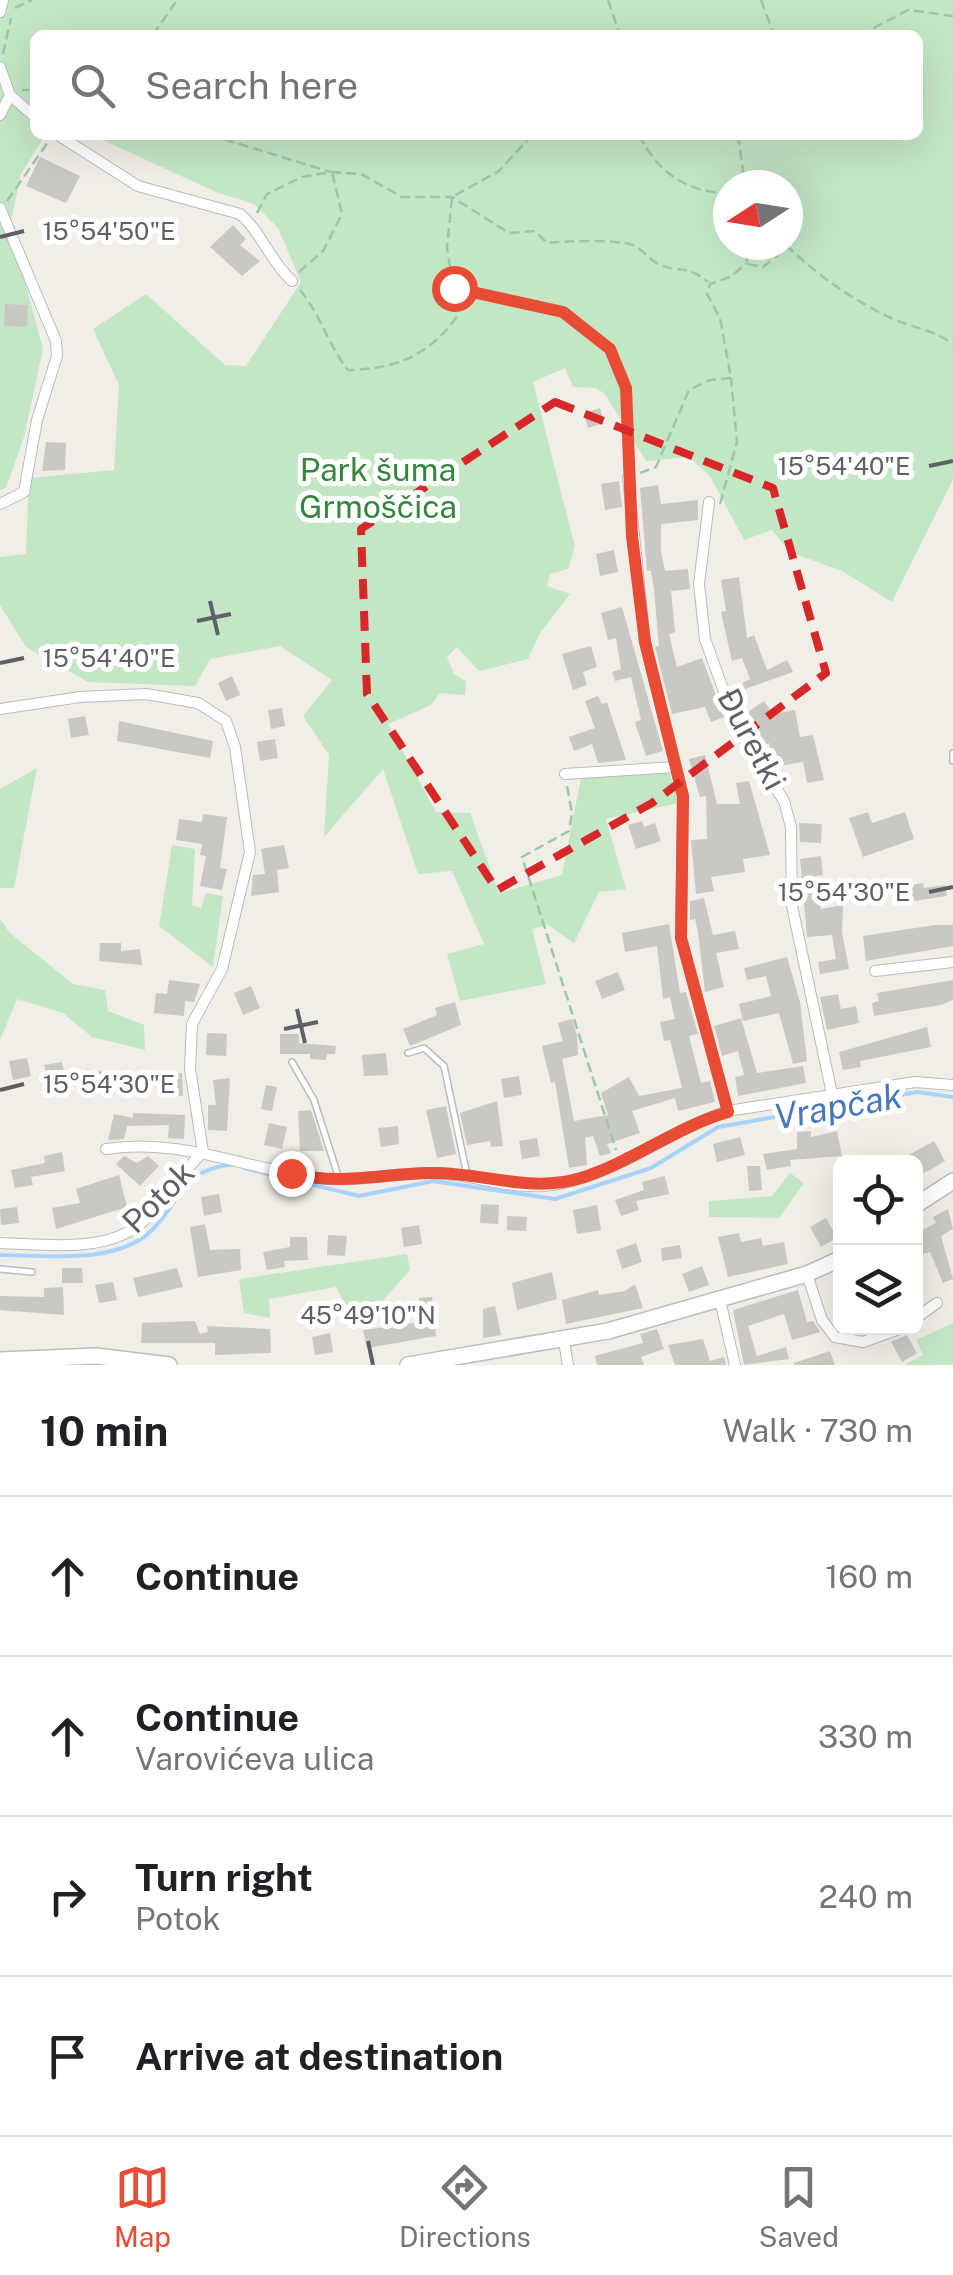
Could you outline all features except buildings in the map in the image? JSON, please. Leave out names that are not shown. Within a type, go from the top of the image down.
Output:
[{"type":"main road","points":[[923,1200],[953,1181]]},
{"type":"main road","points":[[418,1364],[564,1341],[720,1300],[833,1263]]},
{"type":"main road","points":[[0,1360],[126,1357],[169,1365]]},
{"type":"street","points":[[1,13],[2,0]]},
{"type":"street","points":[[2,66],[10,95],[30,113]]},
{"type":"street","points":[[0,114],[10,95]]},
{"type":"street","points":[[64,140],[138,186],[240,214],[252,224],[276,267],[292,281]]},
{"type":"street","points":[[0,209],[56,341],[57,356],[37,420],[24,492],[0,504]]},
{"type":"street","points":[[628,477],[645,642],[676,767],[684,843],[681,938],[728,1112]]},
{"type":"street","name":"Đuretki","points":[[709,502],[699,584],[704,639],[736,725],[784,801],[791,827],[792,906],[832,1094]]},
{"type":"street","points":[[0,709],[80,697],[146,694],[198,703],[226,720],[235,747],[250,852],[222,970],[192,1024],[190,1069],[203,1152],[135,1144],[106,1149]]},
{"type":"street","points":[[565,774],[676,767]]},
{"type":"street","points":[[875,971],[953,962]]},
{"type":"street","name":"Potok","points":[[0,1243],[65,1245],[117,1238],[139,1226],[203,1152],[339,1182],[430,1173],[545,1186],[619,1162],[701,1120],[728,1112],[915,1082],[953,1085]]},
{"type":"street","points":[[807,1274],[822,1320],[833,1334]]},
{"type":"street","points":[[720,1300],[736,1365]]},
{"type":"street","points":[[923,1313],[938,1303]]},
{"type":"street","points":[[833,1335],[862,1342],[882,1335]]},
{"type":"street","points":[[564,1341],[568,1365]]},
{"type":"lane","points":[[953,752],[953,761]]},
{"type":"lane","points":[[408,1052],[424,1048],[444,1066],[467,1175]]},
{"type":"lane","points":[[292,1062],[314,1100],[339,1182]]},
{"type":"lane","points":[[0,1268],[32,1272]]},
{"type":"path","points":[[1,13],[32,0]]},
{"type":"path","points":[[156,30],[177,0]]},
{"type":"path","points":[[608,0],[618,30]]},
{"type":"path","points":[[761,0],[772,30]]},
{"type":"path","points":[[2,66],[2,44],[14,8]]},
{"type":"path","points":[[870,30],[908,10],[953,16]]},
{"type":"path","points":[[0,209],[52,140]]},
{"type":"path","points":[[226,140],[332,172],[361,174],[402,197],[452,197],[499,171],[527,140]]},
{"type":"path","points":[[642,140],[657,166],[681,184],[713,191]]},
{"type":"path","points":[[739,140],[742,170]]},
{"type":"path","points":[[252,224],[267,194],[302,177],[332,172]]},
{"type":"path","points":[[332,172],[342,214],[322,250],[292,281],[314,306],[334,353],[348,370],[382,370],[438,344],[458,314],[446,248],[452,197]]},
{"type":"path","points":[[452,197],[509,233],[535,231],[547,243],[589,239],[632,245],[660,265],[691,268],[710,284]]},
{"type":"path","points":[[803,259],[852,298],[909,326],[931,328],[953,344]]},
{"type":"path","points":[[710,284],[730,277],[747,263],[763,268],[772,260]]},
{"type":"path","points":[[709,502],[722,504],[737,442],[731,378],[720,318],[707,294],[710,284]]},
{"type":"path","points":[[454,288],[563,312],[610,349],[626,388],[631,442],[628,477],[656,466],[689,390],[710,380],[731,378]]},
{"type":"path","points":[[565,774],[572,813],[569,831],[522,857],[576,1016],[619,1162]]},
{"type":"highlighted area","points":[[555,402],[773,488],[826,673],[652,803],[497,890],[367,694],[361,529]]},
{"type":"green space","name":"Park šuma Grmoščica","points":[[0,0],[953,0],[953,479],[892,602],[842,571],[790,552],[772,530],[744,540],[710,476],[689,457],[646,461],[605,394],[596,388],[573,387],[565,368],[533,382],[575,547],[568,569],[550,574],[547,586],[570,594],[540,633],[528,659],[479,671],[457,647],[447,657],[454,674],[466,681],[465,695],[440,693],[431,705],[388,724],[436,812],[470,813],[499,893],[562,875],[581,778],[669,771],[679,803],[606,819],[626,889],[599,892],[574,943],[548,925],[532,929],[546,984],[460,1001],[447,954],[484,944],[452,871],[418,874],[383,769],[324,837],[329,755],[303,716],[332,680],[280,646],[210,659],[195,686],[88,682],[26,647],[0,605],[0,557],[26,554],[29,478],[114,470],[119,385],[93,329],[146,294],[225,365],[246,366],[301,282],[278,228],[254,204],[216,192],[103,140],[923,140],[923,30],[30,30],[30,140],[42,140],[21,174],[10,226],[43,349],[24,437],[6,488],[0,490]]},
{"type":"green space","points":[[37,768],[14,888],[0,888],[0,789]]},
{"type":"green space","points":[[172,845],[195,849],[192,905],[201,908],[206,893],[223,896],[213,967],[159,926]]},
{"type":"green space","points":[[0,919],[10,933],[73,984],[105,990],[108,1011],[144,1025],[145,1050],[92,1037],[63,1013],[17,999],[0,1040]]},
{"type":"green space","points":[[790,1173],[804,1183],[779,1218],[709,1217],[709,1201],[772,1196]]},
{"type":"green space","points":[[407,1254],[410,1270],[357,1330],[336,1287],[269,1299],[270,1318],[244,1313],[239,1279]]},
{"type":"green space","points":[[953,1323],[953,1365],[904,1365],[923,1355],[916,1340]]},
{"type":"waterway","name":"Vrapčak","points":[[244,1168],[359,1196],[433,1181],[555,1199],[651,1168],[718,1127],[917,1092],[953,1097]]},
{"type":"waterway","name":"Vrapčak","points":[[0,1255],[79,1256],[119,1249],[151,1231],[191,1180],[230,1165]]},
{"type":"route","points":[[291,1173],[339,1182],[430,1173],[545,1186],[602,1170],[701,1120],[728,1112],[681,938],[683,796],[645,642],[632,536],[626,388],[610,349],[563,312],[496,294],[454,288]]}]
